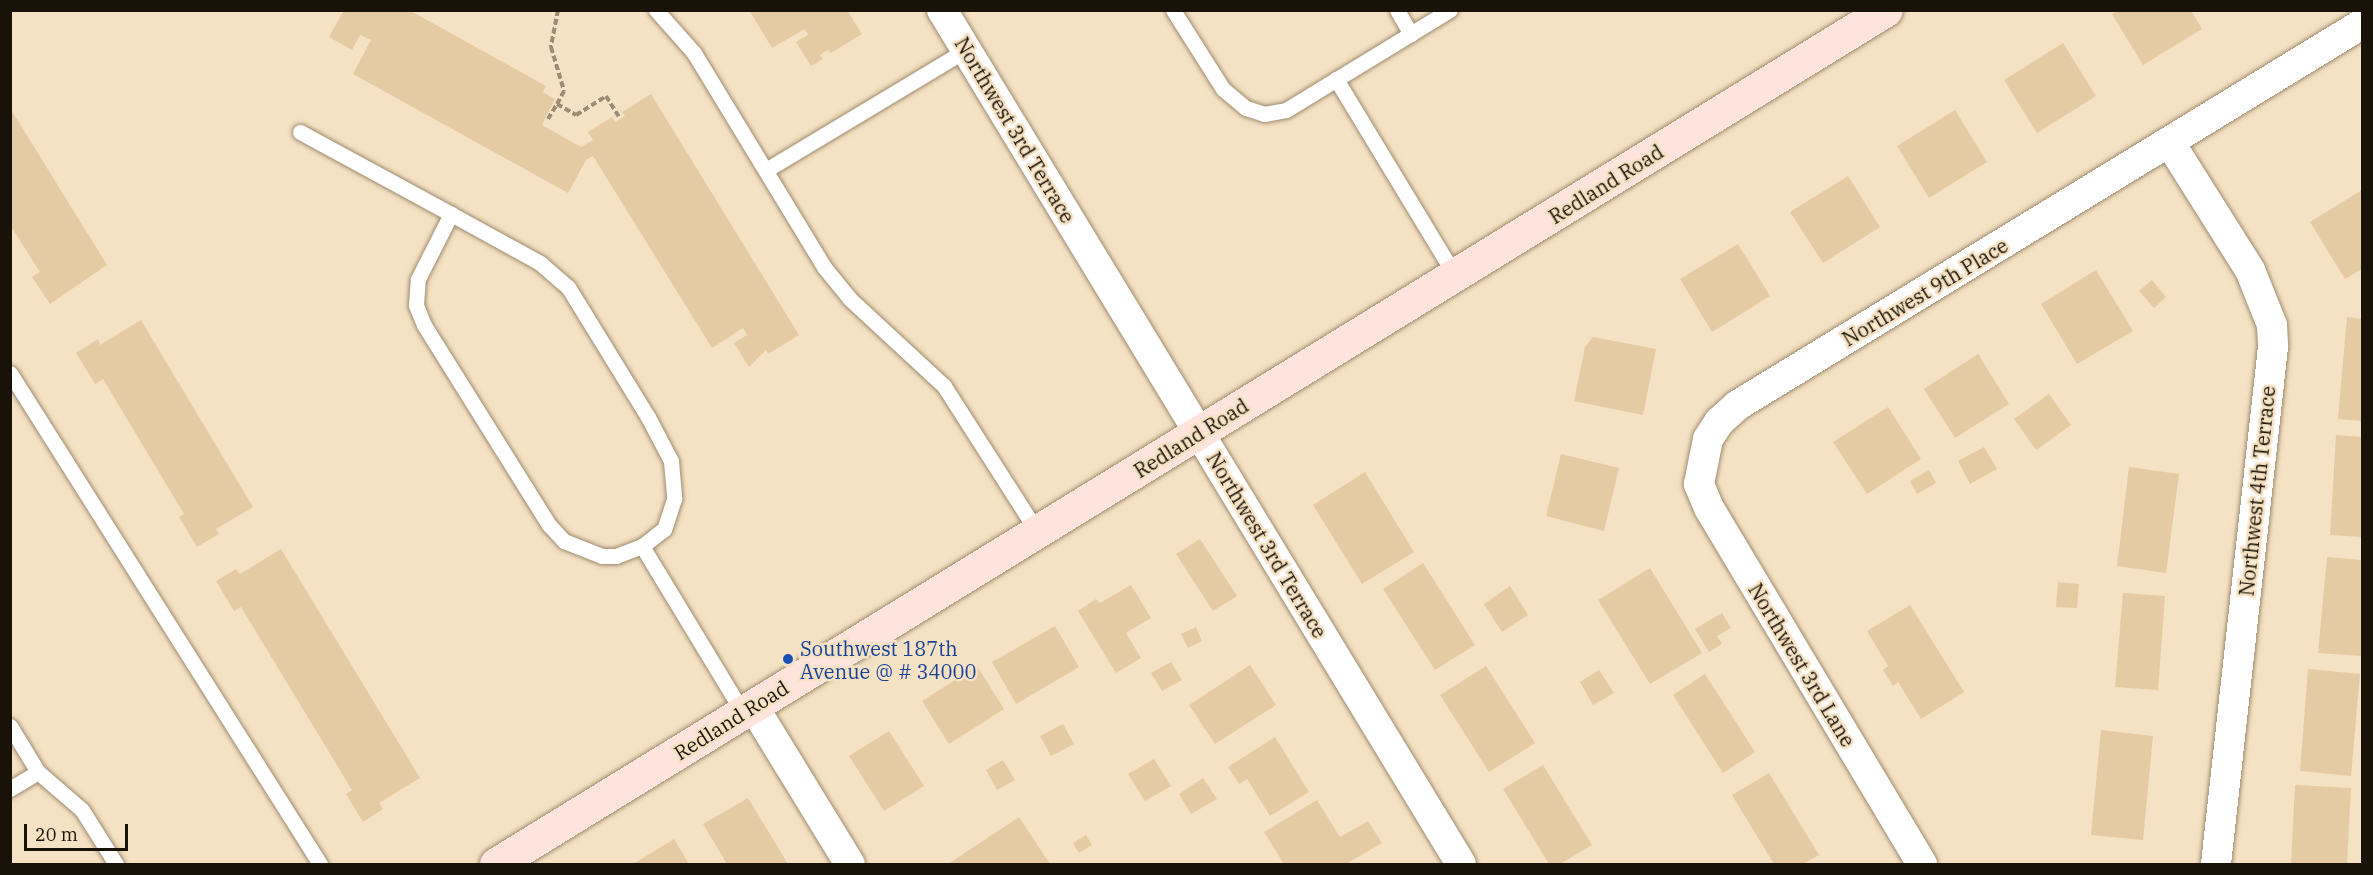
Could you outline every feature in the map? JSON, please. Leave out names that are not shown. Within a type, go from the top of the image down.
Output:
[{"type":"street","name":"Northwest 3rd Terrace","points":[[942,10],[1461,864]]},
{"type":"street","name":"Redland Road","points":[[496,864],[1456,277],[1876,13]]},
{"type":"street","name":"Northwest 9th Place","points":[[1701,461],[1719,422],[1738,405],[2362,24]]},
{"type":"street","name":"Northwest 4th Terrace","points":[[2170,142],[2250,270],[2272,325],[2272,359],[2216,864]]},
{"type":"street","name":"Northwest 3rd Lane","points":[[1701,461],[1699,484],[1708,508],[1922,864]]},
{"type":"street","points":[[748,710],[850,864]]},
{"type":"lane","points":[[656,10],[694,53],[836,283],[931,372],[955,400],[1038,533]]},
{"type":"lane","points":[[1173,10],[1223,89],[1255,112],[1271,114],[1286,110],[1450,10]]},
{"type":"lane","points":[[1397,10],[1411,34]]},
{"type":"lane","points":[[766,170],[966,50]]},
{"type":"lane","points":[[1336,79],[1456,277]]},
{"type":"lane","points":[[300,132],[451,214],[555,273],[582,308],[648,417],[671,461],[675,481],[674,499],[664,529],[642,546],[616,556],[602,556],[564,541],[549,525],[424,325],[416,305],[418,279],[451,214]]},
{"type":"lane","points":[[10,373],[320,864]]},
{"type":"lane","points":[[642,546],[748,710]]},
{"type":"lane","points":[[10,726],[38,772],[82,810],[116,864]]},
{"type":"lane","points":[[10,789],[38,772]]},
{"type":"path","points":[[548,119],[564,92],[551,47],[558,10]]},
{"type":"path","points":[[557,104],[576,115],[606,96],[620,118]]},
{"type":"building","points":[[344,10],[409,10],[546,86],[543,92],[555,99],[542,125],[581,147],[593,140],[588,132],[612,117],[615,122],[625,116],[622,112],[651,94],[799,335],[768,354],[766,350],[749,367],[734,343],[747,335],[743,328],[712,348],[593,156],[586,160],[568,193],[353,74],[371,40],[360,35],[352,50],[329,37]]},
{"type":"building","points":[[749,10],[847,10],[862,34],[831,53],[828,50],[820,55],[823,59],[811,66],[796,42],[808,35],[805,29],[772,48]]},
{"type":"building","points":[[2117,10],[2191,10],[2202,29],[2143,65],[2112,14]]},
{"type":"building","points":[[2063,43],[2096,96],[2037,133],[2004,80]]},
{"type":"building","points":[[10,108],[107,265],[50,304],[32,277],[40,272],[10,225]]},
{"type":"building","points":[[1955,110],[1987,162],[1929,198],[1897,146]]},
{"type":"building","points":[[1848,176],[1880,227],[1823,263],[1790,212]]},
{"type":"building","points":[[2362,190],[2362,269],[2345,279],[2310,222]]},
{"type":"building","points":[[1738,244],[1770,296],[1712,332],[1680,279]]},
{"type":"building","points":[[2096,270],[2133,331],[2077,364],[2041,304]]},
{"type":"building","points":[[2152,280],[2166,297],[2154,308],[2139,291]]},
{"type":"building","points":[[2347,317],[2362,319],[2362,421],[2338,419]]},
{"type":"building","points":[[141,320],[253,507],[216,529],[219,534],[197,547],[179,517],[184,514],[103,379],[95,384],[76,353],[98,339],[100,345]]},
{"type":"building","points":[[1593,337],[1656,349],[1643,415],[1574,401],[1585,347]]},
{"type":"building","points":[[1978,354],[2009,404],[1955,438],[1924,389]]},
{"type":"building","points":[[2049,394],[2071,425],[2036,450],[2014,419]]},
{"type":"building","points":[[1888,407],[1921,459],[1867,494],[1833,442]]},
{"type":"building","points":[[2336,435],[2362,437],[2362,537],[2330,535]]},
{"type":"building","points":[[1984,447],[1997,469],[1970,484],[1958,461]]},
{"type":"building","points":[[1561,454],[1619,468],[1604,531],[1546,516]]},
{"type":"building","points":[[2129,467],[2179,474],[2166,573],[2117,566]]},
{"type":"building","points":[[1929,470],[1936,483],[1917,494],[1910,481]]},
{"type":"building","points":[[1365,472],[1414,552],[1362,584],[1313,505]]},
{"type":"building","points":[[1200,539],[1237,596],[1213,611],[1176,554]]},
{"type":"building","points":[[281,549],[420,778],[379,803],[383,809],[363,822],[346,794],[352,790],[241,607],[234,611],[216,581],[236,569],[240,574]]},
{"type":"building","points":[[2327,557],[2362,560],[2362,656],[2318,653]]},
{"type":"building","points":[[1423,563],[1475,645],[1435,670],[1383,589]]},
{"type":"building","points":[[1650,568],[1702,653],[1650,684],[1598,600]]},
{"type":"building","points":[[2058,582],[2079,584],[2077,608],[2056,607]]},
{"type":"building","points":[[1131,585],[1151,618],[1126,633],[1141,658],[1116,673],[1078,611],[1096,599],[1100,603]]},
{"type":"building","points":[[1510,586],[1528,615],[1502,632],[1484,604]]},
{"type":"building","points":[[2123,593],[2165,596],[2158,690],[2115,687]]},
{"type":"building","points":[[1910,605],[1964,692],[1921,719],[1898,682],[1893,686],[1883,670],[1888,666],[1867,631]]},
{"type":"building","points":[[1722,613],[1731,628],[1717,636],[1722,644],[1709,652],[1695,629]]},
{"type":"building","points":[[1055,626],[1079,667],[1016,704],[992,662]]},
{"type":"building","points":[[1196,627],[1202,641],[1188,648],[1181,634]]},
{"type":"building","points":[[1171,662],[1182,680],[1162,691],[1151,673]]},
{"type":"building","points":[[1250,665],[1276,705],[1215,744],[1189,705]]},
{"type":"building","points":[[977,666],[1004,709],[949,744],[922,701]]},
{"type":"building","points":[[1486,666],[1535,743],[1489,772],[1440,695]]},
{"type":"building","points":[[2308,669],[2360,674],[2351,776],[2300,771]]},
{"type":"building","points":[[1599,670],[1614,693],[1593,705],[1580,682]]},
{"type":"building","points":[[1705,674],[1755,752],[1723,773],[1673,695]]},
{"type":"building","points":[[1063,724],[1074,744],[1051,756],[1040,736]]},
{"type":"building","points":[[2101,730],[2153,736],[2143,840],[2091,835]]},
{"type":"building","points":[[889,731],[924,786],[884,811],[849,756]]},
{"type":"building","points":[[1275,737],[1309,792],[1270,816],[1247,779],[1239,784],[1228,767]]},
{"type":"building","points":[[1154,759],[1171,786],[1145,801],[1128,774]]},
{"type":"building","points":[[1003,760],[1015,780],[997,790],[986,770]]},
{"type":"building","points":[[1543,765],[1592,845],[1560,864],[1549,864],[1503,789]]},
{"type":"building","points":[[1769,773],[1819,855],[1803,864],[1774,864],[1732,795]]},
{"type":"building","points":[[1203,778],[1217,799],[1191,814],[1179,794]]},
{"type":"building","points":[[2295,785],[2351,788],[2347,864],[2291,864]]},
{"type":"building","points":[[748,798],[788,864],[727,864],[703,824]]},
{"type":"building","points":[[1317,800],[1340,837],[1368,821],[1382,843],[1346,864],[1284,864],[1264,832]]},
{"type":"building","points":[[1019,817],[1050,864],[948,864]]},
{"type":"building","points":[[1086,835],[1092,845],[1079,853],[1073,843]]},
{"type":"building","points":[[674,839],[689,864],[633,864]]},
{"type":"place","name":"Southwest 187th Avenue @ # 34000","points":[[788,659]]}]
